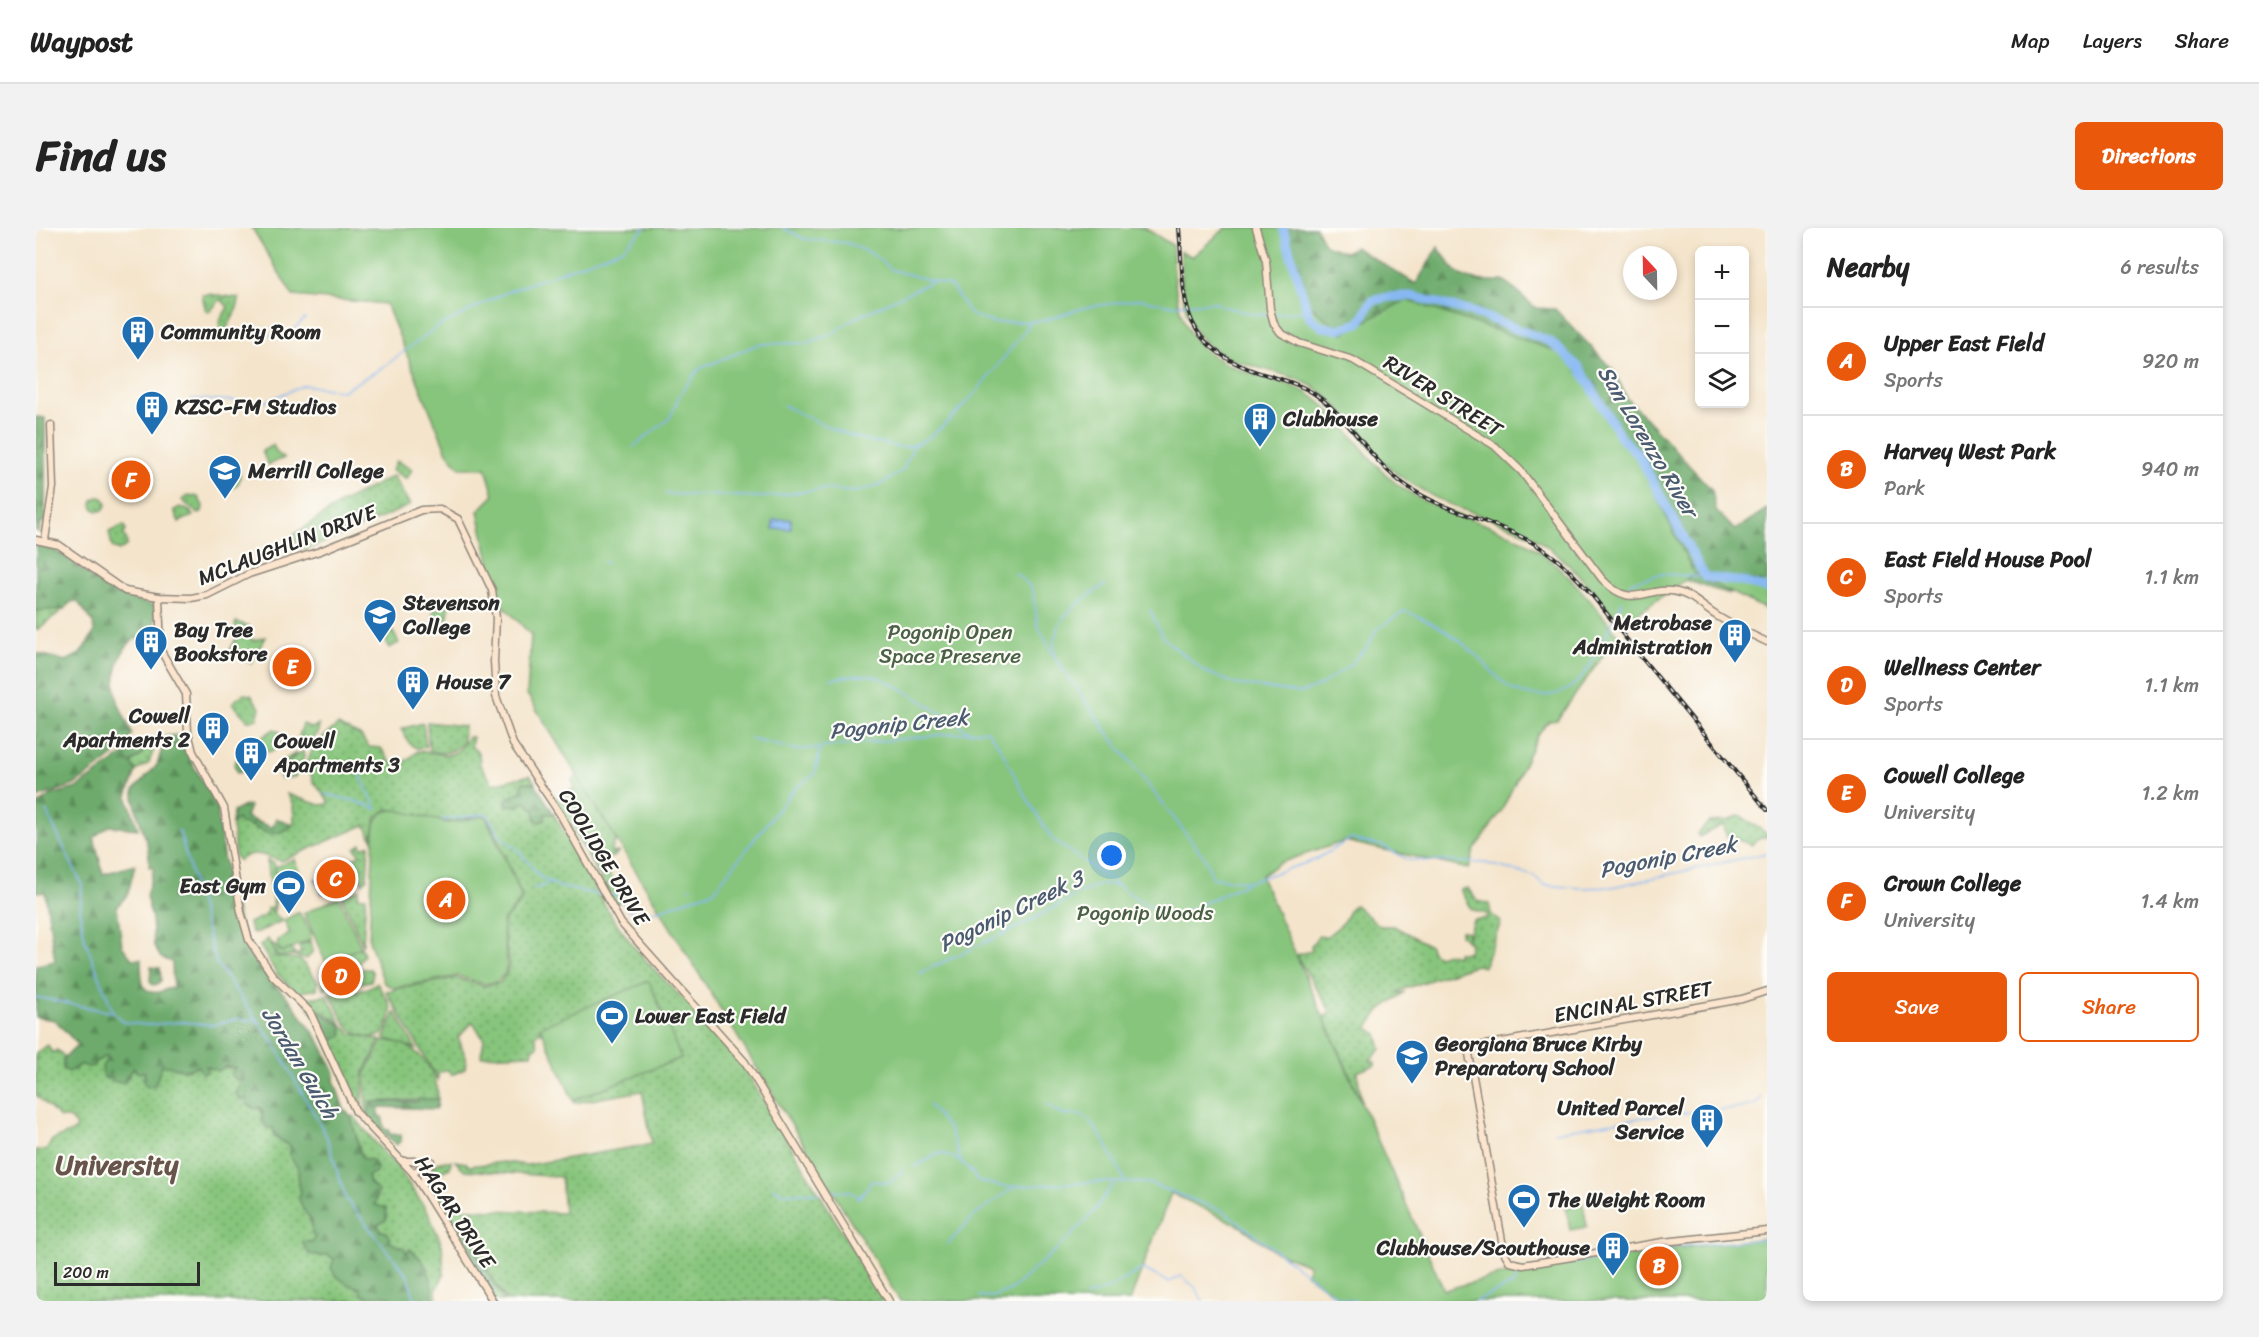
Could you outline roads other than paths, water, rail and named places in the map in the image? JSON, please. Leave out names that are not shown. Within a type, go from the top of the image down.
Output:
[{"type":"street","name":"RIVER STREET","points":[[1256,228],[1266,261],[1270,309],[1277,329],[1292,341],[1353,360],[1495,446],[1521,471],[1602,579],[1615,591],[1636,597],[1666,591],[1684,594],[1720,618],[1767,642]]},
{"type":"street","points":[[45,540],[53,487],[51,425]]},
{"type":"street","name":"MCLAUGHLIN DRIVE","points":[[36,540],[45,540],[67,550],[119,588],[136,594],[159,597],[207,595],[249,574],[320,551],[428,508],[440,508],[453,514]]},
{"type":"street","name":"COOLIDGE DRIVE","points":[[453,514],[465,530],[492,590],[496,618],[494,661],[496,696],[513,744],[560,814],[625,929],[745,1062],[889,1301]]},
{"type":"street","name":"HAGAR DRIVE","points":[[159,597],[161,651],[186,694],[188,732],[193,752],[224,808],[241,912],[249,940],[273,976],[314,1019],[347,1096],[360,1117],[413,1173],[493,1301]]},
{"type":"street","name":"ENCINAL STREET","points":[[1767,991],[1742,999],[1468,1048],[1504,1252],[1510,1262],[1523,1265],[1652,1244],[1767,1231]]},
{"type":"street","points":[[402,1161],[431,1163]]},
{"type":"street","points":[[413,1173],[431,1163]]},
{"type":"street","points":[[423,1188],[424,1175],[431,1163]]},
{"type":"water","points":[[791,519],[791,529],[773,529],[773,520]]},
{"type":"water","points":[[349,864],[356,879],[322,894],[315,879]]},
{"type":"waterway","points":[[553,275],[622,249],[645,228]]},
{"type":"waterway","points":[[783,228],[805,239],[847,243],[872,254],[892,270],[951,286],[971,315],[994,323],[1042,321],[1083,308],[1140,299],[1170,305],[1217,302],[1221,306],[1257,315],[1268,314]]},
{"type":"waterway","name":"San Lorenzo River","points":[[1283,228],[1309,317],[1323,327],[1338,329],[1359,323],[1372,301],[1389,297],[1412,296],[1475,313],[1551,342],[1580,368],[1622,439],[1638,454],[1705,577],[1743,582],[1767,589]]},
{"type":"waterway","points":[[191,399],[264,402],[304,385],[342,391],[382,368],[437,327],[507,292],[548,277]]},
{"type":"waterway","points":[[633,447],[670,418],[681,392],[699,369],[759,344],[807,343],[832,334],[853,319],[931,282]]},
{"type":"waterway","points":[[1273,314],[1307,311]]},
{"type":"waterway","points":[[195,336],[206,342],[222,330],[278,336],[293,330],[305,319]]},
{"type":"waterway","points":[[783,405],[854,437],[897,447],[907,447],[923,441],[957,413],[975,394],[1031,322]]},
{"type":"waterway","points":[[665,494],[766,497],[823,489],[856,492],[882,484],[903,470],[913,447]]},
{"type":"waterway","points":[[1015,573],[1032,588],[1038,626],[1054,656],[1108,733],[1204,857],[1213,878],[1246,881]]},
{"type":"waterway","points":[[1628,589],[1631,582],[1661,574],[1705,577]]},
{"type":"waterway","points":[[1054,655],[1057,631],[1068,612],[1106,584]]},
{"type":"waterway","points":[[1150,610],[1163,638],[1204,671],[1235,684],[1301,693],[1321,685],[1350,665],[1367,647],[1376,630],[1404,611],[1452,635],[1509,687],[1522,693],[1539,696],[1564,691],[1578,681],[1597,653],[1622,601]]},
{"type":"waterway","points":[[831,679],[873,676],[895,685],[970,732]]},
{"type":"waterway","name":"Pogonip Creek","points":[[750,739],[796,750],[987,730],[1000,747],[1022,790],[1052,839],[1145,904],[1172,916],[1248,882],[1315,860],[1350,839],[1383,846],[1408,860],[1485,863],[1534,876],[1544,885],[1582,888],[1612,887],[1767,853]]},
{"type":"waterway","points":[[610,895],[618,895],[628,910],[642,913],[659,910],[714,891],[794,789],[815,774],[820,749]]},
{"type":"waterway","points":[[360,760],[358,771],[376,808]]},
{"type":"waterway","points":[[325,794],[376,809]]},
{"type":"waterway","points":[[46,811],[82,885],[80,912],[85,940],[113,1012],[123,1022],[146,1025],[183,1022],[213,1025],[236,1019],[258,1021]]},
{"type":"waterway","points":[[442,820],[487,814],[500,836],[519,851],[540,877],[560,887],[600,895]]},
{"type":"waterway","name":"Jordan Gulch","points":[[179,830],[216,963],[276,1046],[326,1135],[346,1199],[408,1276],[415,1301]]},
{"type":"waterway","points":[[533,889],[551,883]]},
{"type":"waterway","name":"Pogonip Creek 3","points":[[920,973],[1024,924],[1082,892],[1103,884],[1117,885]]},
{"type":"waterway","points":[[36,997],[111,1012]]},
{"type":"waterway","points":[[1554,1132],[1657,1115],[1740,1108],[1756,1104],[1762,1097]]},
{"type":"waterway","points":[[1046,1104],[1063,1115],[1083,1115],[1102,1138],[1125,1181]]},
{"type":"waterway","points":[[929,1105],[949,1129],[961,1161]]},
{"type":"waterway","points":[[914,1167],[940,1153],[962,1163],[978,1181],[1004,1187],[1096,1182],[1149,1183],[1225,1212],[1329,1291],[1343,1299],[1359,1301]]},
{"type":"waterway","points":[[825,1192],[850,1191],[859,1198],[872,1181],[890,1183],[903,1170]]},
{"type":"waterway","points":[[979,1296],[992,1297],[1012,1289],[1069,1238],[1093,1212],[1114,1183]]},
{"type":"waterway","points":[[772,1187],[783,1193],[820,1193]]},
{"type":"waterway","points":[[948,1244],[975,1215],[1013,1188]]},
{"type":"waterway","points":[[439,1203],[494,1293]]},
{"type":"waterway","points":[[1475,1301],[1514,1284],[1517,1276],[1525,1271],[1668,1247],[1767,1239]]},
{"type":"waterway","points":[[1085,1296],[1107,1289],[1143,1269],[1168,1282],[1181,1276],[1195,1287],[1203,1301]]},
{"type":"railway","points":[[1179,228],[1182,275],[1189,313],[1196,330],[1208,344],[1225,357],[1249,369],[1292,383],[1316,395],[1340,416],[1381,464],[1405,485],[1442,505],[1519,536],[1538,546],[1566,567],[1596,600],[1767,810]]},
{"type":"place","name":"Community Room","points":[[138,361]]},
{"type":"place","name":"KZSC-FM Studios","points":[[152,436]]},
{"type":"place","name":"Clubhouse","points":[[1260,448]]},
{"type":"place","name":"Crown College","points":[[131,480]]},
{"type":"place","name":"Merrill College","points":[[225,500]]},
{"type":"place","name":"Stevenson College","points":[[380,644]]},
{"type":"place","name":"Metrobase Administration","points":[[1735,664]]},
{"type":"place","name":"Cowell College","points":[[292,667]]},
{"type":"place","name":"Bay Tree Bookstore","points":[[151,671]]},
{"type":"place","name":"House 7","points":[[413,711]]},
{"type":"place","name":"Cowell Apartments 2","points":[[213,757]]},
{"type":"place","name":"Cowell Apartments 3","points":[[251,782]]},
{"type":"place","name":"East Field House Pool","points":[[336,879]]},
{"type":"place","name":"Upper East Field","points":[[446,900]]},
{"type":"place","name":"East Gym","points":[[289,915]]},
{"type":"place","name":"Wellness Center","points":[[341,976]]},
{"type":"place","name":"Lower East Field","points":[[612,1045]]},
{"type":"place","name":"Georgiana Bruce Kirby Preparatory School","points":[[1412,1085]]},
{"type":"place","name":"United Parcel Service","points":[[1707,1149]]},
{"type":"place","name":"The Weight Room","points":[[1524,1229]]},
{"type":"place","name":"Harvey West Park","points":[[1659,1266]]},
{"type":"place","name":"Clubhouse/Scouthouse","points":[[1613,1277]]},
{"type":"district","name":"University","points":[[117,1165]]},
{"type":"park label","name":"Pogonip Open Space Preserve","points":[[950,644]]},
{"type":"park label","name":"Pogonip Woods","points":[[1145,913]]}]
